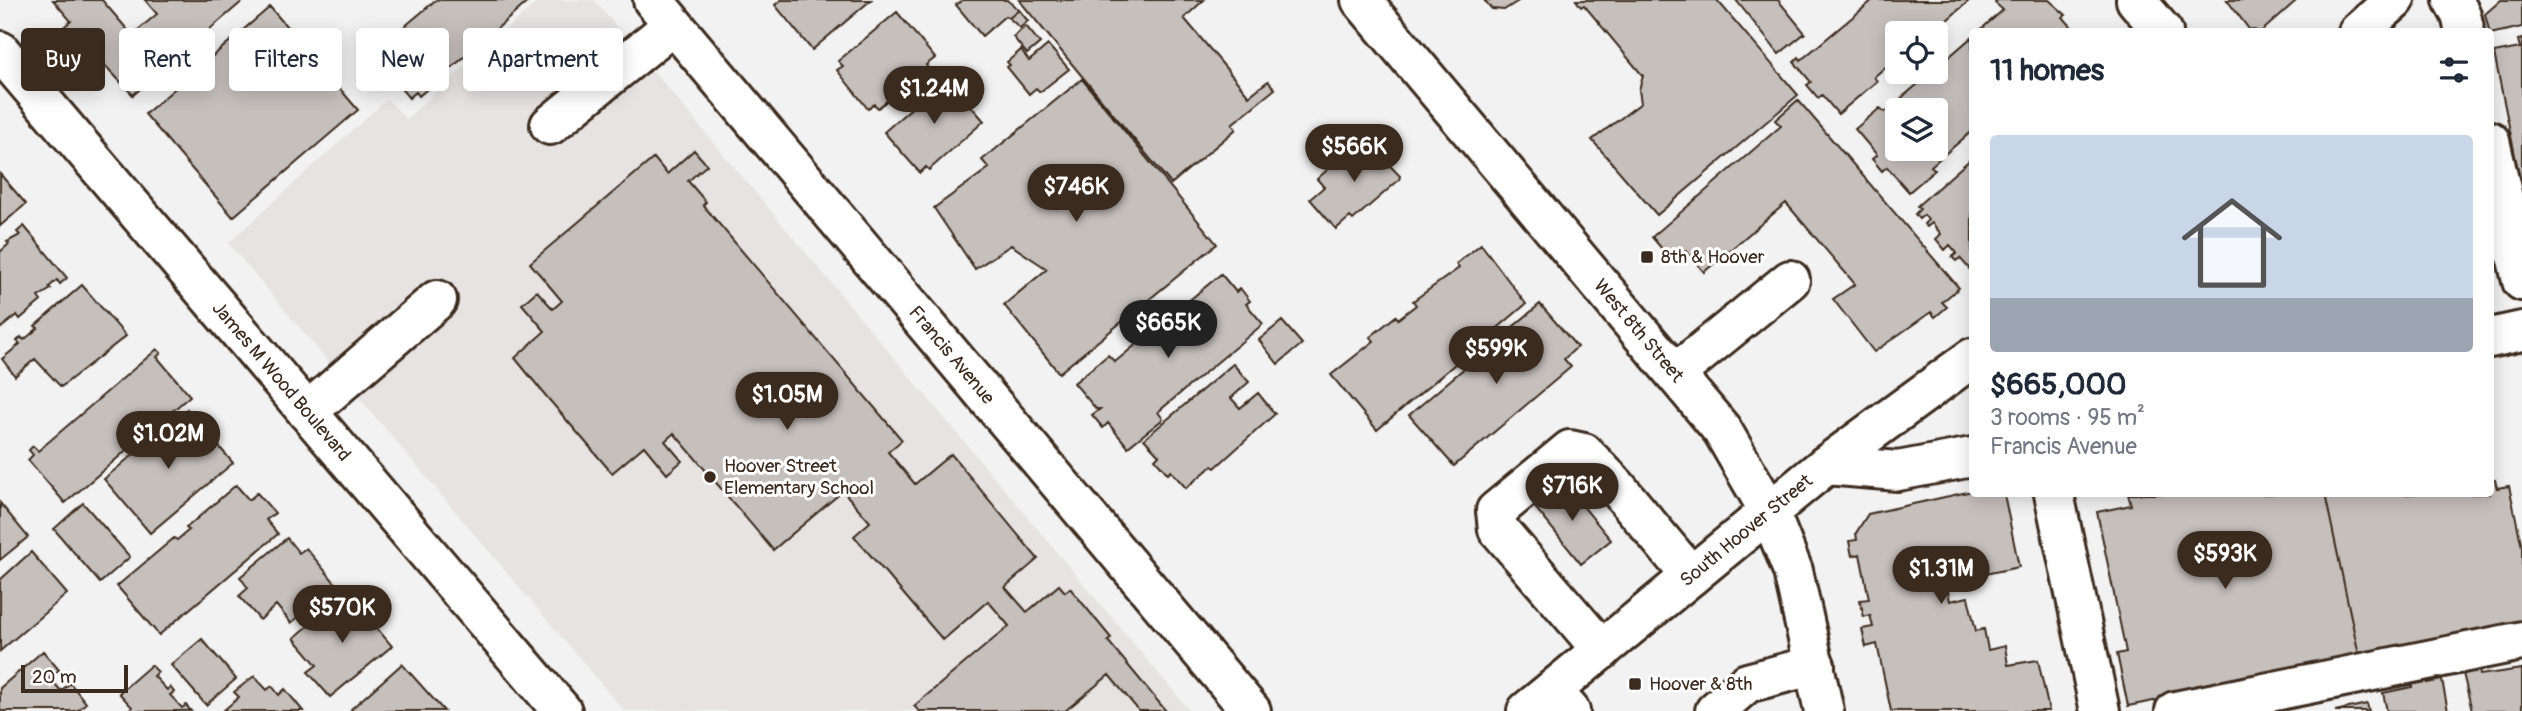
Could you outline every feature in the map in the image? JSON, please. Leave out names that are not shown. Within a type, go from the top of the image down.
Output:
[{"type":"street","name":"West 8th Street","points":[[1361,0],[1722,430],[1769,511],[1800,594],[1824,711]]},
{"type":"street","points":[[2136,0],[2160,28]]},
{"type":"street","points":[[2363,28],[2395,0]]},
{"type":"street","points":[[2453,0],[2464,28]]},
{"type":"street","points":[[550,125],[663,12]]},
{"type":"street","name":"Francis Avenue","points":[[663,12],[1251,711]]},
{"type":"street","name":"James M Wood Boulevard","points":[[0,51],[562,711]]},
{"type":"street","points":[[2494,158],[2522,281]]},
{"type":"street","points":[[1676,373],[1790,280]]},
{"type":"street","points":[[307,412],[438,300]]},
{"type":"street","points":[[2494,337],[2522,331]]},
{"type":"street","name":"South Hoover Street","points":[[1550,704],[1602,650],[1769,511],[1826,465],[1969,360]]},
{"type":"street","points":[[1602,650],[1498,529],[1496,511],[1517,493],[1570,450],[1584,453],[1616,486],[1691,576]]},
{"type":"street","points":[[1826,465],[1898,471],[1969,458]]},
{"type":"street","points":[[2055,497],[2100,711]]},
{"type":"street","points":[[2175,711],[2522,641]]},
{"type":"street","points":[[1716,711],[1747,683],[1815,665]]},
{"type":"shaded area","name":"Hoover Street Elementary School","points":[[539,0],[594,0],[617,28],[508,28]]},
{"type":"shaded area","name":"Hoover Street Elementary School","points":[[623,35],[1190,711],[624,711],[228,243],[387,99],[406,119],[437,91],[449,91],[449,81],[463,68],[463,91],[623,91]]},
{"type":"building","points":[[53,0],[102,0],[126,28],[119,28],[119,80],[105,65],[105,28],[62,28],[71,21]]},
{"type":"building","points":[[145,0],[244,0],[211,28],[140,28],[157,14]]},
{"type":"building","points":[[436,0],[530,0],[498,28],[463,28],[463,58],[449,70],[449,28],[403,28]]},
{"type":"building","points":[[781,0],[871,0],[812,50],[775,5]]},
{"type":"building","points":[[963,0],[1007,0],[1019,10],[1009,18],[1005,16],[982,36],[956,5]]},
{"type":"building","points":[[1019,0],[1204,0],[1184,18],[1249,96],[1268,81],[1275,89],[1232,124],[1236,129],[1171,184]]},
{"type":"building","points":[[1484,0],[1520,0],[1504,10],[1492,9]]},
{"type":"building","points":[[1576,0],[1717,0],[1798,95],[1657,215],[1592,140],[1641,103],[1639,90],[1643,76],[1584,5],[1581,7]]},
{"type":"building","points":[[1736,0],[1778,0],[1805,33],[1779,54]]},
{"type":"building","points":[[1873,0],[1970,0],[1946,21],[1885,21],[1885,67],[1874,77],[1877,81],[1838,114],[1822,95],[1818,98],[1807,85],[1811,82],[1794,62],[1799,57],[1801,60]]},
{"type":"building","points":[[1998,0],[2049,0],[2066,15],[2063,17],[2073,28],[1983,28],[2003,10],[1995,3]]},
{"type":"building","points":[[2227,0],[2297,0],[2266,28],[2248,28]]},
{"type":"building","points":[[2501,0],[2522,0],[2522,27],[2494,33],[2494,28],[2488,28],[2485,14]]},
{"type":"building","points":[[270,7],[288,28],[245,28]]},
{"type":"building","points":[[1019,10],[1028,21],[1020,28],[1009,18]]},
{"type":"building","points":[[897,12],[935,58],[926,65],[928,68],[878,108],[874,104],[868,109],[837,70],[843,66],[838,61]]},
{"type":"building","points":[[1026,26],[1040,43],[1027,54],[1013,37]]},
{"type":"building","points":[[2522,39],[2522,190],[2494,53],[2520,48],[2518,40]]},
{"type":"building","points":[[1969,40],[1969,134],[1948,151],[1948,98],[1901,98],[1918,84],[1948,84],[1948,58]]},
{"type":"building","points":[[229,42],[229,91],[342,91],[358,110],[233,217],[145,114],[172,91],[215,91],[215,54]]},
{"type":"building","points":[[1048,45],[1069,69],[1040,92],[1036,88],[1029,94],[1007,67],[1010,65],[1007,62],[1021,50],[1029,61]]},
{"type":"building","points":[[944,75],[984,121],[929,170],[926,167],[920,173],[884,132],[925,96],[923,93],[927,89],[930,93]]},
{"type":"building","points":[[1082,79],[1217,244],[1059,373],[1004,305],[1047,269],[1011,245],[975,269],[934,208],[989,168],[982,160]]},
{"type":"building","points":[[403,91],[425,91],[419,96],[416,92],[409,98]]},
{"type":"building","points":[[1798,100],[1959,288],[1942,302],[1947,307],[1935,317],[1931,312],[1874,352],[1833,299],[1855,284],[1786,203],[1704,272],[1686,251],[1673,262],[1652,237],[1781,126],[1775,120]]},
{"type":"building","points":[[1880,108],[1885,112],[1885,161],[1937,161],[1931,166],[1935,170],[1909,192],[1887,167],[1882,171],[1872,159],[1877,155],[1855,129]]},
{"type":"building","points":[[1363,138],[1400,176],[1399,180],[1353,220],[1350,217],[1336,229],[1310,199],[1324,187],[1317,179]]},
{"type":"building","points":[[694,150],[707,165],[688,181],[706,202],[703,205],[902,440],[888,452],[915,484],[951,454],[1038,559],[1005,587],[1027,612],[1059,585],[1065,592],[1070,588],[1111,638],[1108,641],[1166,711],[1139,711],[1109,675],[1065,711],[919,711],[914,706],[1009,626],[988,601],[943,640],[854,536],[870,522],[843,491],[773,550],[674,433],[665,441],[682,461],[667,474],[644,446],[612,473],[546,396],[515,358],[545,331],[522,304],[537,291],[553,309],[562,301],[530,263],[654,158],[667,174]]},
{"type":"building","points":[[1969,161],[1969,268],[1960,258],[1956,261],[1952,257],[1957,253],[1950,245],[1945,250],[1936,239],[1941,234],[1932,223],[1927,227],[1924,224],[1928,220],[1924,215],[1919,219],[1915,214],[1920,209],[1917,206]]},
{"type":"building","points":[[0,174],[26,204],[0,226]]},
{"type":"building","points":[[2494,196],[2506,255],[2494,258]]},
{"type":"building","points":[[24,226],[67,278],[60,284],[57,280],[49,287],[51,289],[38,297],[41,301],[20,319],[17,315],[0,329],[0,252],[9,244],[7,242],[20,235],[17,232]]},
{"type":"building","points":[[1481,244],[1526,304],[1377,430],[1331,375],[1374,341],[1370,337],[1396,316],[1398,319],[1416,305],[1413,301],[1459,268],[1456,264]]},
{"type":"building","points":[[1221,274],[1236,292],[1240,288],[1250,301],[1246,304],[1263,324],[1158,412],[1163,419],[1128,447],[1108,423],[1103,428],[1092,415],[1100,409],[1096,409],[1074,383],[1108,355],[1115,362]]},
{"type":"building","points":[[82,285],[126,336],[61,387],[35,359],[15,376],[2,359],[20,344],[17,341],[21,337],[24,340],[38,328],[35,326]]},
{"type":"building","points":[[1540,304],[1577,347],[1564,359],[1571,367],[1454,466],[1409,415]]},
{"type":"building","points":[[1282,321],[1302,344],[1278,364],[1259,340]]},
{"type":"building","points":[[157,349],[161,353],[157,357],[190,396],[65,503],[28,460],[33,455],[29,450],[33,446],[38,451]]},
{"type":"building","points":[[1233,364],[1249,382],[1231,398],[1240,408],[1258,393],[1275,414],[1215,468],[1212,466],[1186,488],[1171,471],[1168,474],[1155,459],[1159,455],[1144,439]]},
{"type":"building","points":[[187,409],[233,463],[150,533],[104,479]]},
{"type":"building","points":[[2494,480],[2497,488],[2509,486],[2522,547],[2522,633],[2360,660],[2326,497],[2494,497]]},
{"type":"building","points":[[1562,481],[1611,540],[1581,564],[1533,505]]},
{"type":"building","points":[[236,485],[249,500],[257,493],[275,513],[266,520],[278,534],[159,635],[117,586],[174,538],[177,540],[189,530],[186,528]]},
{"type":"building","points":[[1969,492],[1969,497],[2005,497],[2019,567],[1946,582],[1950,601],[1968,597],[1976,631],[1984,629],[1988,650],[2005,646],[2008,665],[2038,660],[2049,711],[1891,711],[1877,644],[1866,647],[1862,629],[1873,627],[1870,615],[1864,617],[1860,600],[1869,599],[1860,554],[1852,556],[1849,541],[1857,540],[1856,533],[1868,514]]},
{"type":"building","points":[[2129,497],[2326,497],[2360,660],[2128,706],[2117,654],[2126,652],[2097,512],[2131,505]]},
{"type":"building","points":[[0,503],[28,537],[0,560]]},
{"type":"building","points":[[83,503],[130,557],[100,583],[54,529]]},
{"type":"building","points":[[287,538],[299,553],[306,548],[337,585],[291,623],[276,605],[260,620],[239,596],[248,588],[240,577]]},
{"type":"building","points":[[31,552],[67,594],[0,651],[0,580]]},
{"type":"building","points":[[347,593],[392,646],[330,697],[308,672],[317,665],[294,638]]},
{"type":"building","points":[[202,639],[236,679],[206,705],[171,665]]},
{"type":"building","points":[[43,651],[59,670],[50,678],[61,691],[70,683],[86,703],[77,711],[0,711],[0,688]]},
{"type":"building","points":[[402,664],[444,711],[351,709]]},
{"type":"building","points":[[151,665],[158,672],[154,676],[167,690],[170,687],[174,692],[170,695],[182,708],[186,705],[191,711],[129,711],[132,707],[119,693]]},
{"type":"building","points":[[2478,665],[2480,675],[2522,669],[2522,711],[2472,711],[2462,669]]},
{"type":"building","points":[[254,676],[267,690],[272,686],[279,695],[285,689],[303,711],[223,711],[239,697],[234,692]]},
{"type":"building","points":[[2426,677],[2427,683],[2442,680],[2448,711],[2387,711],[2383,693],[2412,687],[2411,680]]},
{"type":"building","points":[[2367,704],[2369,711],[2335,711]]},
{"type":"place","name":"8th & Hoover","points":[[1647,257]]},
{"type":"place","name":"Hoover Street Elementary School","points":[[710,477]]},
{"type":"place","name":"Hoover & 8th","points":[[1635,684]]}]
